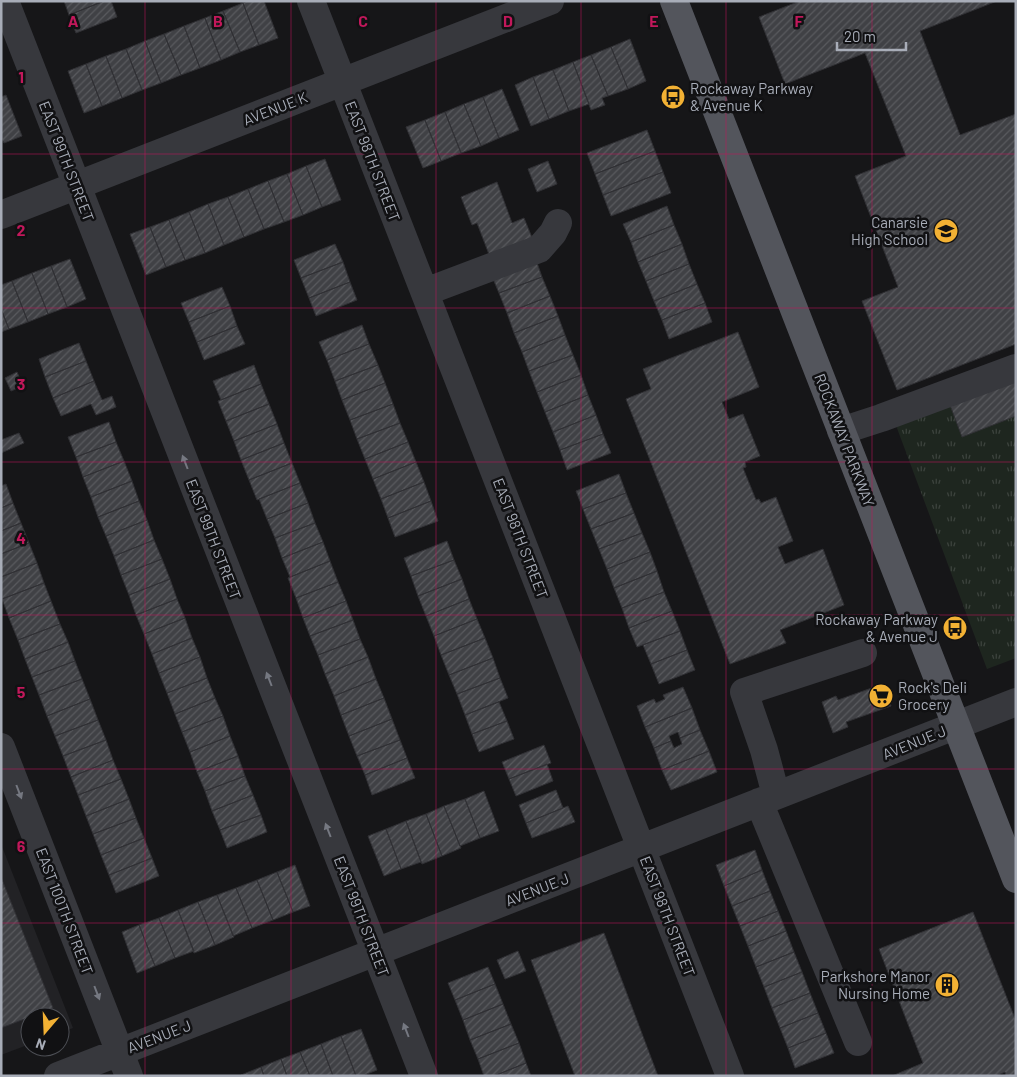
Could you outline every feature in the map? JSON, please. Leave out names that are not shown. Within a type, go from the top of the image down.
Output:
[{"type":"main road","name":"ROCKAWAY PARKWAY","points":[[674,1],[1016,879]]},
{"type":"street","name":"EAST 99TH STREET","points":[[5,1],[424,1076]]},
{"type":"street","name":"EAST 98TH STREET","points":[[311,1],[730,1076]]},
{"type":"street","name":"AVENUE K","points":[[1,215],[550,1]]},
{"type":"street","points":[[424,292],[539,249],[553,233],[558,223]]},
{"type":"street","points":[[841,431],[882,418],[1016,368]]},
{"type":"street","points":[[858,1042],[768,798],[764,750],[744,692],[863,653]]},
{"type":"street","name":"AVENUE J","points":[[58,1076],[125,1064],[376,952],[1016,702]]},
{"type":"street","name":"EAST 100TH STREET","points":[[1,747],[125,1064]]},
{"type":"shaded area","points":[[1,844],[65,1007],[20,1007],[20,1048],[1,1055]]},
{"type":"green space","points":[[1016,366],[1016,658],[987,669],[891,412]]},
{"type":"building","points":[[64,1],[104,1],[69,15]]},
{"type":"building","points":[[104,1],[111,1],[117,17],[76,33],[69,15]]},
{"type":"building","points":[[248,1],[264,1],[278,38],[259,45],[243,3]]},
{"type":"building","name":"Canarsie High School","points":[[800,1],[997,1],[920,31],[960,135],[1016,114],[1016,344],[897,390],[862,301],[898,287],[855,176],[906,156],[865,53],[785,84],[759,17]]},
{"type":"building","points":[[243,3],[259,45],[240,52],[223,11]]},
{"type":"building","points":[[223,11],[240,52],[221,60],[205,18]]},
{"type":"building","points":[[205,18],[221,60],[200,68],[184,26]]},
{"type":"building","points":[[184,26],[200,68],[181,75],[164,34]]},
{"type":"building","points":[[164,34],[181,75],[161,83],[145,41]]},
{"type":"building","points":[[630,39],[646,81],[628,89],[611,47]]},
{"type":"building","points":[[145,41],[161,83],[142,90],[126,49]]},
{"type":"building","points":[[611,47],[628,89],[608,96],[591,55]]},
{"type":"building","points":[[126,49],[142,90],[122,98],[106,56]]},
{"type":"building","points":[[591,55],[608,96],[602,98],[605,105],[591,110],[573,62]]},
{"type":"building","points":[[106,56],[122,98],[102,106],[86,64]]},
{"type":"building","points":[[573,62],[589,104],[569,111],[553,70]]},
{"type":"building","points":[[86,64],[102,106],[84,113],[68,71]]},
{"type":"building","points":[[553,70],[569,111],[549,119],[533,77]]},
{"type":"building","points":[[533,77],[549,119],[531,126],[515,85]]},
{"type":"building","points":[[502,89],[519,130],[499,138],[483,97]]},
{"type":"building","points":[[6,95],[22,136],[4,143],[1,138],[1,97]]},
{"type":"building","points":[[483,97],[499,138],[481,146],[464,104]]},
{"type":"building","points":[[464,104],[481,146],[461,153],[445,112]]},
{"type":"building","points":[[445,112],[461,153],[441,161],[425,120]]},
{"type":"building","points":[[425,120],[441,161],[423,168],[406,127]]},
{"type":"building","points":[[647,130],[655,151],[595,174],[587,153]]},
{"type":"building","points":[[655,151],[663,172],[603,195],[595,174]]},
{"type":"building","points":[[325,159],[341,200],[322,207],[306,166]]},
{"type":"building","points":[[548,161],[557,184],[537,192],[528,169]]},
{"type":"building","points":[[306,166],[322,207],[303,215],[287,174]]},
{"type":"building","points":[[663,172],[671,193],[611,216],[603,195]]},
{"type":"building","points":[[287,174],[303,215],[284,222],[268,181]]},
{"type":"building","points":[[268,181],[284,222],[264,229],[248,189]]},
{"type":"building","points":[[497,182],[512,223],[524,218],[533,240],[490,257],[477,223],[472,225],[461,197]]},
{"type":"building","points":[[248,189],[264,229],[244,237],[228,197]]},
{"type":"building","points":[[228,197],[244,237],[224,245],[208,204]]},
{"type":"building","points":[[208,204],[224,245],[205,253],[189,212]]},
{"type":"building","points":[[667,206],[674,225],[631,242],[623,224]]},
{"type":"building","points":[[189,212],[205,253],[185,260],[169,220]]},
{"type":"building","points":[[169,220],[185,260],[166,267],[150,227]]},
{"type":"building","points":[[674,225],[682,244],[638,262],[631,242]]},
{"type":"building","points":[[150,227],[166,267],[146,275],[130,234]]},
{"type":"building","points":[[335,244],[343,262],[301,278],[294,260]]},
{"type":"building","points":[[682,244],[689,264],[646,281],[638,262]]},
{"type":"building","points":[[535,257],[542,277],[499,293],[491,274]]},
{"type":"building","points":[[70,259],[86,299],[67,307],[51,266]]},
{"type":"building","points":[[343,262],[350,282],[309,298],[301,278]]},
{"type":"building","points":[[689,264],[697,284],[654,301],[646,281]]},
{"type":"building","points":[[51,266],[67,307],[48,314],[32,273]]},
{"type":"building","points":[[32,273],[48,314],[28,322],[12,281]]},
{"type":"building","points":[[542,277],[550,296],[507,313],[499,293]]},
{"type":"building","points":[[12,281],[28,322],[9,329],[1,309],[1,285]]},
{"type":"building","points":[[350,282],[357,300],[316,316],[309,298]]},
{"type":"building","points":[[697,284],[705,303],[662,320],[654,301]]},
{"type":"building","points":[[222,287],[230,306],[189,322],[181,303]]},
{"type":"building","points":[[550,296],[558,316],[514,333],[507,313]]},
{"type":"building","points":[[705,303],[712,322],[669,339],[662,320]]},
{"type":"building","points":[[230,306],[237,326],[197,342],[189,322]]},
{"type":"building","points":[[1,309],[9,329],[1,332]]},
{"type":"building","points":[[558,316],[565,335],[522,352],[514,333]]},
{"type":"building","points":[[362,325],[369,344],[327,360],[319,342]]},
{"type":"building","points":[[237,326],[245,344],[204,360],[197,342]]},
{"type":"building","points":[[738,332],[759,387],[722,402],[729,419],[743,414],[760,456],[745,462],[746,467],[743,468],[756,500],[759,499],[761,503],[776,497],[793,541],[778,547],[785,564],[823,549],[844,605],[780,630],[786,643],[730,664],[626,399],[651,389],[643,369]]},
{"type":"building","points":[[565,335],[573,355],[529,371],[522,352]]},
{"type":"building","points":[[79,343],[86,361],[45,377],[39,359]]},
{"type":"building","points":[[369,344],[378,365],[335,381],[327,360]]},
{"type":"building","points":[[573,355],[581,375],[537,392],[529,371]]},
{"type":"building","points":[[86,361],[94,381],[53,398],[45,377]]},
{"type":"building","points":[[254,365],[261,384],[221,400],[213,381]]},
{"type":"building","points":[[378,365],[385,383],[342,400],[335,381]]},
{"type":"building","points":[[17,372],[23,386],[11,391],[5,378]]},
{"type":"building","points":[[581,375],[588,395],[545,412],[537,392]]},
{"type":"building","points":[[1016,380],[1016,416],[962,437],[950,405]]},
{"type":"building","points":[[94,381],[102,400],[112,396],[116,407],[96,415],[91,404],[61,416],[53,398]]},
{"type":"building","points":[[385,383],[393,404],[350,420],[342,400]]},
{"type":"building","points":[[261,384],[269,404],[226,421],[218,401]]},
{"type":"building","points":[[588,395],[596,415],[553,432],[545,412]]},
{"type":"building","points":[[269,404],[277,424],[234,441],[226,421]]},
{"type":"building","points":[[393,404],[400,423],[357,439],[350,420]]},
{"type":"building","points":[[596,415],[603,434],[560,450],[553,432]]},
{"type":"building","points":[[109,422],[116,442],[76,457],[68,437]]},
{"type":"building","points":[[400,423],[408,442],[365,459],[357,439]]},
{"type":"building","points":[[277,424],[284,443],[241,460],[234,441]]},
{"type":"building","points":[[19,433],[24,443],[1,453],[1,440]]},
{"type":"building","points":[[603,434],[611,453],[567,470],[560,450]]},
{"type":"building","points":[[116,442],[124,461],[83,477],[76,457]]},
{"type":"building","points":[[408,442],[416,462],[373,479],[365,459]]},
{"type":"building","points":[[284,443],[292,463],[249,480],[241,460]]},
{"type":"building","points":[[124,461],[132,481],[91,497],[83,477]]},
{"type":"building","points":[[416,462],[424,482],[381,499],[373,479]]},
{"type":"building","points":[[292,463],[300,483],[257,500],[249,480]]},
{"type":"building","points":[[619,474],[626,493],[583,509],[576,491]]},
{"type":"building","points":[[132,481],[139,501],[98,517],[91,497]]},
{"type":"building","points":[[424,482],[431,501],[388,518],[381,499]]},
{"type":"building","points":[[300,483],[308,503],[267,519],[259,499]]},
{"type":"building","points":[[6,484],[13,503],[1,508],[1,486]]},
{"type":"building","points":[[626,493],[634,513],[591,529],[583,509]]},
{"type":"building","points":[[139,501],[147,520],[106,536],[98,517]]},
{"type":"building","points":[[431,501],[438,521],[395,537],[388,518]]},
{"type":"building","points":[[13,503],[21,523],[1,531],[1,508]]},
{"type":"building","points":[[308,503],[315,523],[275,538],[267,519]]},
{"type":"building","points":[[634,513],[642,533],[599,549],[591,529]]},
{"type":"building","points":[[147,520],[154,540],[114,556],[106,536]]},
{"type":"building","points":[[21,523],[29,543],[1,554],[1,531]]},
{"type":"building","points":[[315,523],[323,542],[282,558],[275,538]]},
{"type":"building","points":[[642,533],[650,552],[607,569],[599,549]]},
{"type":"building","points":[[154,540],[162,559],[121,575],[114,556]]},
{"type":"building","points":[[447,541],[454,560],[411,576],[404,558]]},
{"type":"building","points":[[323,542],[330,561],[290,577],[282,558]]},
{"type":"building","points":[[29,543],[37,563],[1,577],[1,554]]},
{"type":"building","points":[[650,552],[657,571],[614,588],[607,569]]},
{"type":"building","points":[[162,559],[170,579],[129,595],[121,575]]},
{"type":"building","points":[[454,560],[462,579],[418,596],[411,576]]},
{"type":"building","points":[[330,561],[338,582],[296,598],[288,578]]},
{"type":"building","points":[[37,563],[44,583],[2,599],[1,577]]},
{"type":"building","points":[[657,571],[664,592],[622,608],[614,588]]},
{"type":"building","points":[[170,579],[177,599],[136,615],[129,595]]},
{"type":"building","points":[[462,579],[469,599],[426,616],[418,596]]},
{"type":"building","points":[[338,582],[346,601],[303,618],[296,598]]},
{"type":"building","points":[[44,583],[51,601],[9,618],[2,599]]},
{"type":"building","points":[[664,592],[672,611],[629,628],[622,608]]},
{"type":"building","points":[[177,599],[185,618],[144,634],[136,615]]},
{"type":"building","points":[[469,599],[477,619],[434,636],[426,616]]},
{"type":"building","points":[[51,601],[60,624],[18,640],[9,618]]},
{"type":"building","points":[[346,601],[353,620],[310,636],[303,618]]},
{"type":"building","points":[[672,611],[680,631],[637,647],[629,628]]},
{"type":"building","points":[[185,618],[192,638],[152,654],[144,634]]},
{"type":"building","points":[[477,619],[485,638],[441,655],[434,636]]},
{"type":"building","points":[[353,620],[360,639],[318,655],[310,636]]},
{"type":"building","points":[[60,624],[68,642],[25,659],[18,640]]},
{"type":"building","points":[[680,631],[687,650],[651,664],[643,645]]},
{"type":"building","points":[[192,638],[200,657],[159,673],[152,654]]},
{"type":"building","points":[[485,638],[493,658],[449,675],[441,655]]},
{"type":"building","points":[[360,639],[368,657],[325,674],[318,655]]},
{"type":"building","points":[[68,642],[75,661],[32,677],[25,659]]},
{"type":"building","points":[[687,650],[695,670],[659,684],[651,664]]},
{"type":"building","points":[[200,657],[207,678],[167,693],[159,673]]},
{"type":"building","points":[[368,657],[376,679],[334,696],[325,674]]},
{"type":"building","points":[[493,658],[500,678],[457,694],[449,675]]},
{"type":"building","points":[[75,661],[82,679],[39,695],[32,677]]},
{"type":"building","points":[[207,678],[215,698],[175,714],[167,693]]},
{"type":"building","points":[[500,678],[508,698],[465,715],[457,694]]},
{"type":"building","points":[[82,679],[90,699],[47,716],[39,695]]},
{"type":"building","points":[[376,679],[384,698],[341,715],[334,696]]},
{"type":"building","points":[[883,684],[891,706],[846,722],[848,727],[833,733],[822,702],[836,696],[838,700]]},
{"type":"building","points":[[683,687],[692,708],[645,727],[637,706],[654,699],[656,703],[665,699],[663,695]]},
{"type":"building","points":[[215,698],[223,716],[182,732],[175,714]]},
{"type":"building","points":[[384,698],[392,719],[349,736],[341,715]]},
{"type":"building","points":[[90,699],[98,720],[55,736],[47,716]]},
{"type":"building","points":[[499,702],[507,721],[472,734],[465,715]]},
{"type":"building","points":[[692,708],[700,730],[680,738],[678,732],[669,736],[671,741],[654,748],[645,727]]},
{"type":"building","points":[[223,716],[230,736],[190,752],[182,732]]},
{"type":"building","points":[[392,719],[400,740],[357,756],[349,736]]},
{"type":"building","points":[[98,720],[106,740],[63,756],[55,736]]},
{"type":"building","points":[[507,721],[514,739],[479,752],[472,734]]},
{"type":"building","points":[[700,730],[709,751],[662,770],[654,748],[671,741],[674,748],[682,744],[680,738]]},
{"type":"building","points":[[230,736],[238,756],[197,772],[190,752]]},
{"type":"building","points":[[106,740],[113,760],[71,777],[63,756]]},
{"type":"building","points":[[400,740],[407,758],[365,775],[357,756]]},
{"type":"building","points":[[544,745],[551,763],[509,779],[502,762]]},
{"type":"building","points":[[709,751],[717,772],[671,790],[662,770]]},
{"type":"building","points":[[238,756],[245,776],[205,791],[197,772]]},
{"type":"building","points":[[407,758],[415,778],[372,795],[365,775]]},
{"type":"building","points":[[113,760],[121,779],[78,795],[71,777]]},
{"type":"building","points":[[547,764],[553,781],[516,796],[509,779]]},
{"type":"building","points":[[245,776],[253,795],[212,811],[205,791]]},
{"type":"building","points":[[121,779],[129,799],[86,816],[78,795]]},
{"type":"building","points":[[556,790],[563,808],[526,823],[519,805]]},
{"type":"building","points":[[484,791],[499,831],[480,838],[465,799]]},
{"type":"building","points":[[253,795],[261,815],[220,830],[212,811]]},
{"type":"building","points":[[129,799],[136,818],[93,834],[86,816]]},
{"type":"building","points":[[465,799],[480,838],[460,846],[444,806]]},
{"type":"building","points":[[444,806],[461,848],[442,856],[426,814]]},
{"type":"building","points":[[568,806],[575,822],[532,838],[526,823]]},
{"type":"building","points":[[426,814],[442,856],[422,864],[406,821]]},
{"type":"building","points":[[261,815],[267,832],[227,848],[220,830]]},
{"type":"building","points":[[136,818],[144,838],[101,855],[93,834]]},
{"type":"building","points":[[406,821],[421,862],[401,869],[386,829]]},
{"type":"building","points":[[386,829],[401,869],[384,876],[368,836]]},
{"type":"building","points":[[144,838],[152,858],[109,875],[101,855]]},
{"type":"building","points":[[755,850],[762,870],[724,886],[716,865]]},
{"type":"building","points":[[152,858],[159,876],[116,893],[109,875]]},
{"type":"building","points":[[295,865],[310,906],[293,912],[277,872]]},
{"type":"building","points":[[762,870],[770,891],[732,906],[724,886]]},
{"type":"building","points":[[277,872],[293,912],[273,920],[257,880]]},
{"type":"building","points":[[1,877],[53,1007],[20,1007],[20,1021],[1,1028]]},
{"type":"building","points":[[257,880],[273,920],[252,928],[236,888]]},
{"type":"building","points":[[236,888],[252,928],[233,936],[217,895]]},
{"type":"building","points":[[770,891],[778,911],[740,926],[732,906]]},
{"type":"building","points":[[217,895],[234,937],[215,945],[198,902]]},
{"type":"building","points":[[198,902],[215,945],[194,953],[178,910]]},
{"type":"building","points":[[178,910],[194,951],[175,958],[159,918]]},
{"type":"building","points":[[778,911],[786,931],[748,946],[740,926]]},
{"type":"building","name":"Parkshore Manor Nursing Home","points":[[973,912],[1016,1021],[1016,1076],[1006,1076],[1005,1072],[996,1076],[892,1076],[923,1063],[879,949]]},
{"type":"building","points":[[159,918],[175,958],[155,966],[139,925]]},
{"type":"building","points":[[139,925],[155,966],[137,973],[122,932]]},
{"type":"building","points":[[786,931],[794,952],[756,967],[748,946]]},
{"type":"building","points":[[604,933],[658,1076],[575,1076],[531,960]]},
{"type":"building","points":[[518,951],[526,971],[505,979],[497,960]]},
{"type":"building","points":[[794,952],[802,972],[764,987],[756,967]]},
{"type":"building","points":[[488,967],[495,984],[455,1000],[448,983]]},
{"type":"building","points":[[802,972],[810,993],[772,1008],[764,987]]},
{"type":"building","points":[[495,984],[503,1004],[463,1020],[455,1000]]},
{"type":"building","points":[[810,993],[818,1013],[780,1028],[772,1008]]},
{"type":"building","points":[[503,1004],[511,1024],[470,1040],[463,1020]]},
{"type":"building","points":[[818,1013],[826,1033],[788,1048],[780,1028]]},
{"type":"building","points":[[511,1024],[519,1043],[478,1059],[470,1040]]},
{"type":"building","points":[[361,1029],[377,1070],[362,1076],[356,1076],[341,1036]]},
{"type":"building","points":[[826,1033],[834,1053],[795,1068],[788,1048]]},
{"type":"building","points":[[341,1036],[356,1076],[333,1076],[321,1044]]},
{"type":"building","points":[[519,1043],[526,1063],[494,1076],[484,1076],[478,1059]]},
{"type":"building","points":[[321,1044],[333,1076],[310,1076],[300,1052]]},
{"type":"building","points":[[300,1052],[310,1076],[287,1076],[281,1059]]},
{"type":"building","points":[[281,1059],[287,1076],[264,1076],[261,1067]]},
{"type":"building","points":[[526,1063],[531,1076],[494,1076]]},
{"type":"building","points":[[261,1067],[264,1076],[241,1075]]},
{"type":"place","name":"Rockaway Parkway & Avenue K","points":[[673,97]]},
{"type":"place","name":"Canarsie High School","points":[[946,231]]},
{"type":"place","name":"Rockaway Parkway & Avenue J","points":[[955,628]]},
{"type":"place","name":"Rock's Deli Grocery","points":[[881,696]]},
{"type":"place","name":"Parkshore Manor Nursing Home","points":[[947,985]]}]
